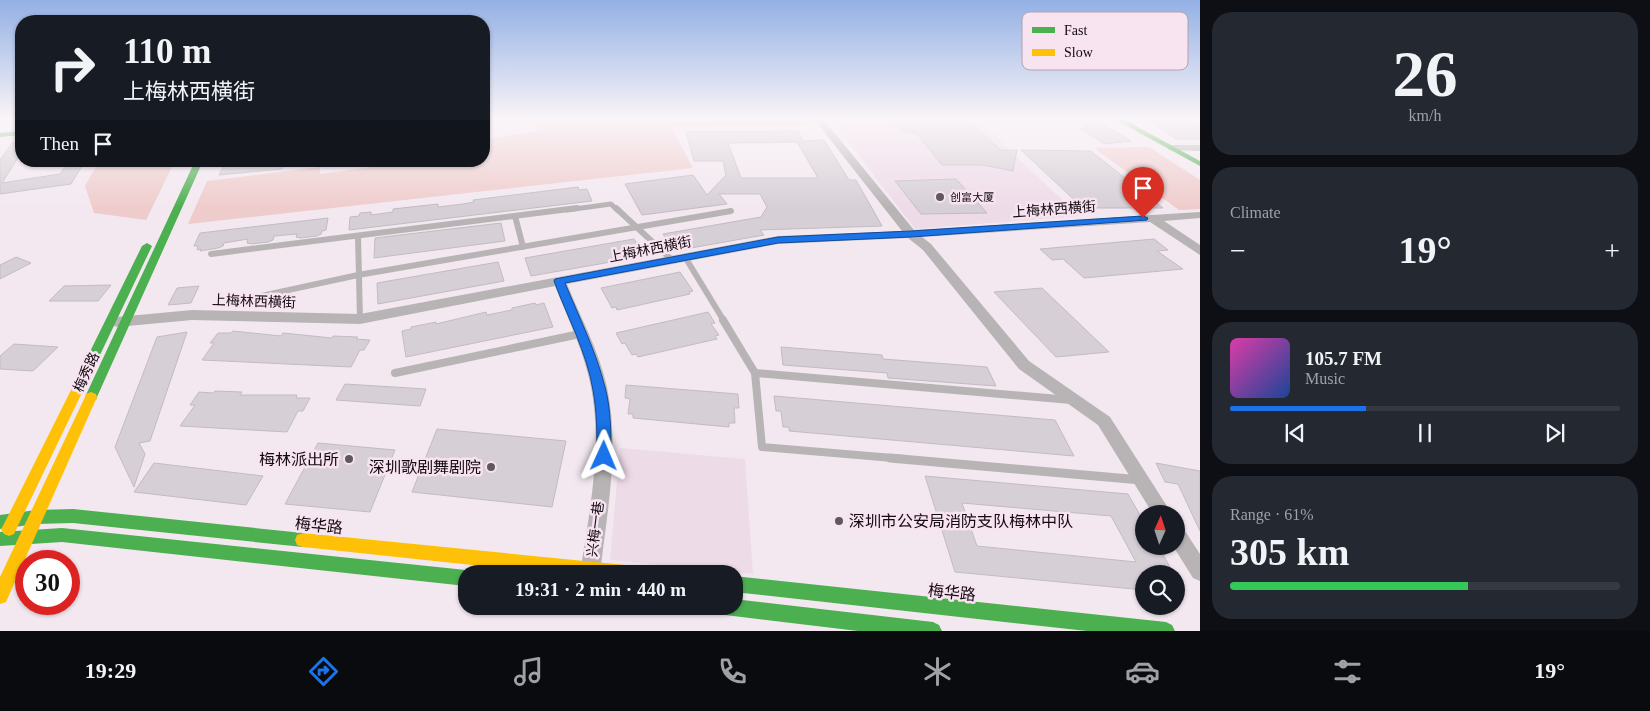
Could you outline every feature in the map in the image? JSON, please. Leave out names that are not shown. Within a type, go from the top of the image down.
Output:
[{"type":"street","points":[[842,148],[911,234],[927,247],[1024,364],[1104,420],[1157,505]]},
{"type":"street","points":[[1179,148],[1200,164]]},
{"type":"street","points":[[1180,148],[1200,158]]},
{"type":"street","points":[[162,213],[184,167]]},
{"type":"street","name":"梅秀路","points":[[0,596],[196,167]]},
{"type":"street","name":"上梅林西横街","points":[[109,323],[210,314],[360,319],[778,240],[911,234],[1200,215]]},
{"type":"street","points":[[1152,218],[1200,251]]},
{"type":"street","name":"梅秀路","points":[[2,542],[150,239]]},
{"type":"street","name":"兴梅一巷","points":[[559,281],[599,388],[604,425],[603,466],[591,565]]},
{"type":"street","name":"梅华路","points":[[0,522],[36,517],[73,516],[534,565]]},
{"type":"street","points":[[2,542],[28,536],[62,535],[458,577]]},
{"type":"street","points":[[1185,548],[1200,571]]},
{"type":"street","name":"梅华路","points":[[743,585],[1166,631]]},
{"type":"street","points":[[743,610],[873,628],[933,631]]},
{"type":"lane","points":[[211,254],[611,204],[672,260]]},
{"type":"lane","points":[[238,301],[358,275],[731,212]]},
{"type":"lane","points":[[515,216],[523,247]]},
{"type":"lane","points":[[358,236],[360,319]]},
{"type":"lane","points":[[686,258],[756,373],[762,447],[1141,480]]},
{"type":"lane","points":[[396,373],[580,334]]},
{"type":"lane","points":[[756,373],[1076,400]]},
{"type":"shaded area","points":[[490,148],[683,148],[693,168],[188,224],[207,181],[320,167],[320,174],[372,167],[490,167]]},
{"type":"shaded area","points":[[853,148],[1008,148],[1079,216],[915,229]]},
{"type":"shaded area","points":[[1095,148],[1151,148],[1200,180],[1200,209],[1179,210]]},
{"type":"shaded area","points":[[96,167],[172,167],[146,220],[94,213],[85,186]]},
{"type":"shaded area","points":[[620,448],[745,459],[753,574],[743,573],[743,565],[661,565],[610,560]]},
{"type":"building","points":[[8,148],[15,148],[15,162],[2,183],[60,174],[65,167],[81,167],[71,184],[0,194],[0,160]]},
{"type":"building","points":[[691,148],[730,148],[741,178],[818,178],[801,148],[829,148],[849,180],[856,180],[882,226],[760,230],[764,235],[674,251],[663,234],[761,217],[767,207],[760,194],[719,194],[727,204],[642,215],[625,184],[693,175],[707,195],[726,175],[723,161],[694,161]]},
{"type":"building","points":[[929,148],[1017,150],[1013,171],[983,165],[942,165]]},
{"type":"building","points":[[1021,150],[1091,151],[1163,208],[1083,208]]},
{"type":"building","points":[[223,167],[282,167],[282,169],[219,175]]},
{"type":"building","name":"创富大厦","points":[[956,179],[987,213],[921,214],[895,181]]},
{"type":"building","points":[[578,187],[579,190],[587,189],[592,201],[349,230],[350,217],[359,216],[360,213],[371,212],[371,215],[393,212],[393,209],[438,204],[438,207],[474,202],[473,200]]},
{"type":"building","points":[[328,218],[326,230],[317,236],[300,238],[296,237],[297,234],[274,236],[273,240],[268,242],[251,244],[247,243],[248,239],[224,243],[223,246],[218,248],[200,251],[201,249],[197,250],[198,246],[194,246],[200,233]]},
{"type":"building","points":[[501,223],[505,241],[374,258],[375,238]]},
{"type":"building","points":[[634,239],[645,256],[531,276],[525,258]]},
{"type":"building","points":[[1154,239],[1168,250],[1157,251],[1183,269],[1084,278],[1063,259],[1052,260],[1040,249]]},
{"type":"building","points":[[16,257],[31,263],[0,279],[0,265]]},
{"type":"building","points":[[498,262],[504,281],[378,304],[377,283]]},
{"type":"building","points":[[680,272],[693,291],[689,292],[690,294],[617,310],[616,307],[612,308],[601,288]]},
{"type":"building","points":[[111,285],[98,301],[49,301],[64,286]]},
{"type":"building","points":[[199,286],[191,303],[168,305],[177,288]]},
{"type":"building","points":[[1042,288],[1109,352],[1056,357],[994,292]]},
{"type":"building","points":[[535,303],[536,305],[544,303],[553,327],[406,357],[402,331],[411,329],[411,327],[436,322],[436,324],[486,312],[487,315]]},
{"type":"building","points":[[708,312],[715,323],[711,324],[719,335],[715,336],[717,339],[638,357],[636,354],[632,355],[625,343],[622,344],[616,333]]},
{"type":"building","points":[[233,331],[281,336],[283,333],[332,338],[333,336],[358,337],[356,339],[370,340],[364,350],[360,350],[351,367],[202,360],[214,343],[210,343],[218,333],[231,333]]},
{"type":"building","points":[[187,332],[150,441],[139,443],[145,454],[134,487],[115,447],[157,337]]},
{"type":"building","points":[[14,344],[58,347],[33,371],[0,369],[0,356]]},
{"type":"building","points":[[781,347],[882,355],[883,359],[987,367],[996,386],[888,378],[887,373],[783,365]]},
{"type":"building","points":[[345,384],[426,389],[420,406],[336,400]]},
{"type":"building","points":[[626,385],[738,394],[739,408],[734,408],[735,423],[729,423],[729,427],[633,418],[633,414],[628,414],[630,399],[625,398]]},
{"type":"building","points":[[215,391],[242,392],[240,395],[297,395],[296,398],[310,398],[303,411],[298,411],[287,432],[180,426],[195,405],[190,405],[199,392],[213,393]]},
{"type":"building","points":[[774,396],[1055,420],[1074,456],[789,431],[789,427],[783,427],[781,411],[776,411]]},
{"type":"building","name":"深圳歌剧舞剧院","points":[[437,429],[566,441],[552,507],[412,492]]},
{"type":"building","points":[[318,443],[395,450],[370,512],[285,504]]},
{"type":"building","points":[[154,463],[263,476],[246,505],[134,492]]},
{"type":"building","points":[[1156,463],[1200,471],[1200,531],[1178,484],[1165,482]]},
{"type":"building","points":[[925,476],[1128,494],[1135,506],[1135,555],[1163,555],[1169,565],[1135,565],[1135,589],[955,572]],"holes":[[[962,503],[1111,516],[1136,562],[977,546]]]},
{"type":"traffic: fast","points":[[1171,148],[1200,164]]},
{"type":"traffic: fast","points":[[91,397],[196,167]]},
{"type":"traffic: fast","points":[[83,378],[147,246]]},
{"type":"traffic: fast","points":[[0,522],[36,517],[73,516],[303,540]]},
{"type":"traffic: fast","points":[[0,539],[62,535],[458,577]]},
{"type":"traffic: fast","points":[[743,585],[1166,631]]},
{"type":"traffic: fast","points":[[743,609],[933,631]]},
{"type":"traffic: slow","points":[[9,529],[83,378]]},
{"type":"traffic: slow","points":[[0,596],[91,397]]},
{"type":"traffic: slow","points":[[303,540],[547,565]]},
{"type":"place","name":"创富大厦","points":[[940,197]]},
{"type":"place","name":"梅林派出所","points":[[349,459]]},
{"type":"place","name":"深圳歌剧舞剧院","points":[[491,467]]},
{"type":"place","name":"深圳市公安局消防支队梅林中队","points":[[839,521]]},
{"type":"route","points":[[604,456],[602,406],[595,372],[559,281],[778,240],[911,234],[1143,218]]}]
